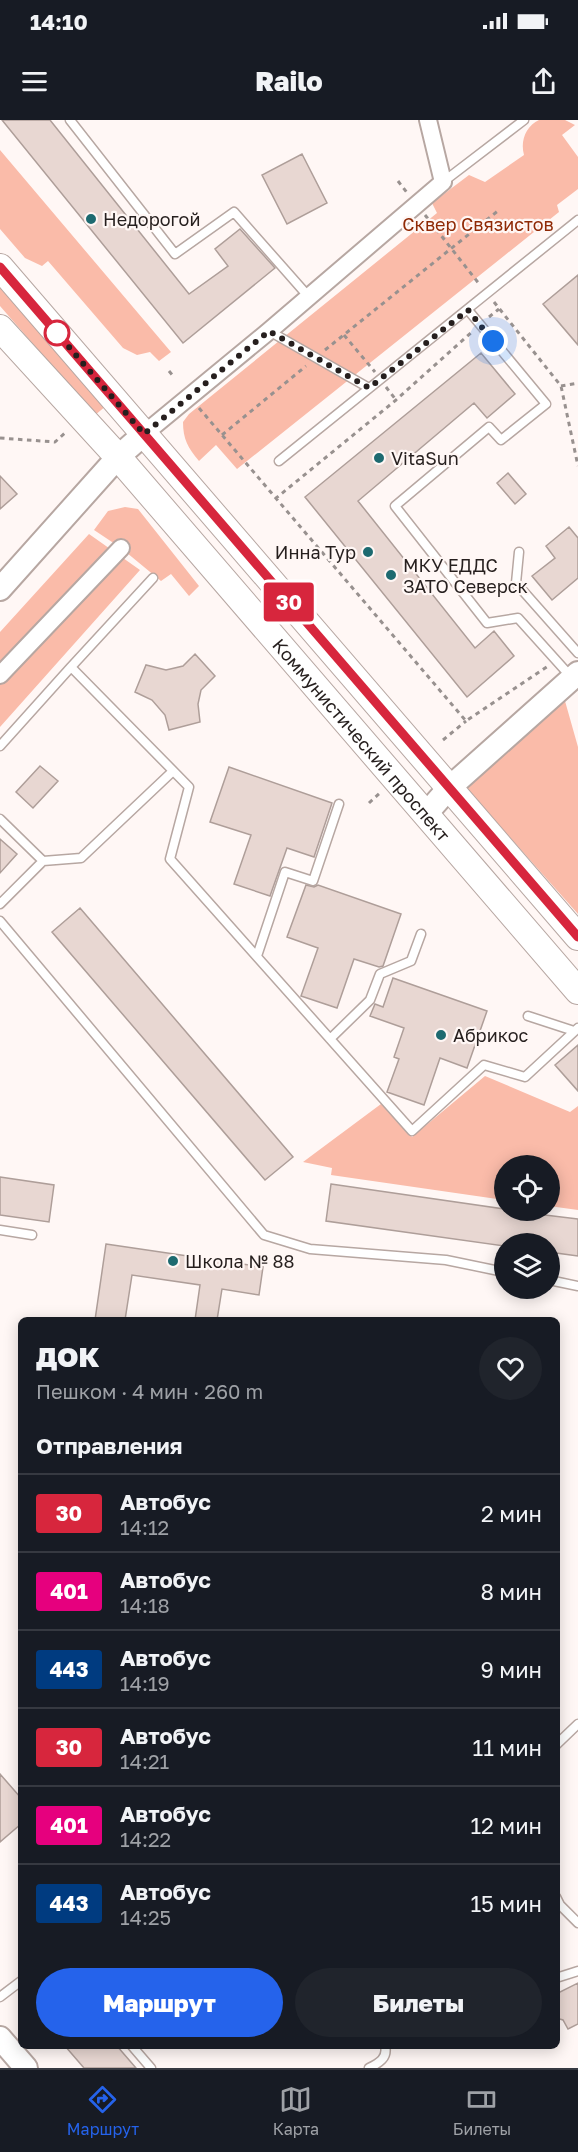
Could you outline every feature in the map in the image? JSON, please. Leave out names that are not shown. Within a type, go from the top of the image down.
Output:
[{"type":"main road","name":"Коммунистический проспект","points":[[0,267],[578,937]]},
{"type":"main road","name":"Коммунистический проспект","points":[[0,328],[118,457],[578,991]]},
{"type":"main road","points":[[0,589],[118,457],[144,434]]},
{"type":"main road","points":[[426,814],[448,789],[576,680]]},
{"type":"main road","points":[[0,2038],[26,2068]]},
{"type":"street","points":[[144,434],[443,182],[428,120]]},
{"type":"street","points":[[0,675],[121,548]]},
{"type":"lane","points":[[70,120],[175,254],[234,212],[308,296]]},
{"type":"lane","points":[[443,182],[524,120]]},
{"type":"lane","points":[[279,461],[578,220]]},
{"type":"lane","points":[[468,310],[546,404],[501,440],[489,427],[395,506],[487,623],[518,618],[576,680]]},
{"type":"lane","points":[[269,331],[369,388]]},
{"type":"lane","points":[[519,552],[516,583],[578,653]]},
{"type":"lane","points":[[0,746],[153,578]]},
{"type":"lane","points":[[71,667],[189,787],[170,859],[412,1131],[484,1065],[525,1077],[576,1030]]},
{"type":"lane","points":[[0,904],[43,861],[81,858],[173,771]]},
{"type":"lane","points":[[257,956],[285,872],[313,881],[339,804]]},
{"type":"lane","points":[[0,819],[43,861]]},
{"type":"lane","points":[[0,921],[264,1235],[310,1250],[446,1260],[494,1270]]},
{"type":"lane","points":[[330,1039],[370,1000],[381,974],[411,962],[421,934]]},
{"type":"lane","points":[[528,1016],[576,1030]]},
{"type":"lane","points":[[0,1230],[32,1235]]},
{"type":"lane","points":[[560,1282],[578,1286]]},
{"type":"lane","points":[[560,1741],[578,1724]]},
{"type":"lane","points":[[560,1905],[578,1923]]},
{"type":"lane","points":[[560,1977],[578,1971]]},
{"type":"lane","points":[[0,1997],[18,1983]]},
{"type":"lane","points":[[135,2049],[151,2068]]},
{"type":"lane","points":[[369,2068],[380,2063],[385,2055],[385,2049]]},
{"type":"path","points":[[222,435],[499,210]]},
{"type":"path","points":[[275,499],[396,400],[499,309]]},
{"type":"path","points":[[344,335],[396,400]]},
{"type":"path","points":[[169,371],[174,377]]},
{"type":"path","points":[[578,383],[561,386],[578,466]]},
{"type":"path","points":[[196,405],[466,721]]},
{"type":"path","points":[[0,438],[55,441],[65,433]]},
{"type":"path","points":[[443,740],[466,721],[547,667]]},
{"type":"path","points":[[369,803],[388,786]]},
{"type":"green space","name":"Сквер Связистов","points":[[539,120],[565,120],[575,125],[562,135],[578,157],[578,189],[557,205],[559,212],[237,469],[216,445],[199,461],[185,438],[183,422],[189,414],[437,213],[432,203],[469,175],[485,182],[524,155],[525,134]]},
{"type":"green space","points":[[0,150],[171,352],[159,361],[150,352],[137,355],[123,348],[48,261],[42,266],[25,258],[0,229]]},
{"type":"green space","points":[[0,284],[106,406],[95,415],[0,306]]},
{"type":"green space","points":[[125,507],[138,509],[199,586],[189,596],[171,574],[161,581],[121,548],[94,530],[108,511]]},
{"type":"green space","points":[[89,534],[140,570],[0,727],[0,632]]},
{"type":"green space","points":[[565,701],[578,747],[578,914],[466,788]]},
{"type":"green space","points":[[485,1076],[570,1112],[578,1106],[578,1210],[560,1208],[560,1155],[494,1155],[494,1199],[331,1175],[332,1168],[303,1162],[381,1104],[412,1137]]},
{"type":"building","points":[[2,120],[50,120],[189,294],[228,266],[215,249],[240,229],[275,268],[183,343]]},
{"type":"building","points":[[302,154],[327,203],[287,224],[262,175]]},
{"type":"building","points":[[578,275],[578,345],[543,304]]},
{"type":"building","points":[[481,353],[515,394],[487,418],[474,403],[358,501],[475,648],[494,631],[514,656],[467,697],[305,497]]},
{"type":"building","points":[[508,473],[526,494],[515,504],[497,483]]},
{"type":"building","points":[[0,476],[17,494],[0,509]]},
{"type":"building","points":[[569,527],[578,538],[578,578],[552,600],[532,576],[555,558],[546,546]]},
{"type":"building","points":[[195,654],[215,676],[201,690],[198,704],[200,722],[169,730],[165,715],[152,700],[135,692],[146,665],[166,670],[183,666]]},
{"type":"building","points":[[40,766],[58,781],[33,808],[16,792]]},
{"type":"building","points":[[229,767],[332,803],[314,857],[287,848],[270,896],[234,884],[251,835],[210,822]]},
{"type":"building","points":[[0,839],[17,854],[0,873]]},
{"type":"building","points":[[306,885],[314,887],[318,885],[401,914],[383,966],[379,967],[354,959],[337,1008],[301,996],[318,948],[287,937]]},
{"type":"building","points":[[80,908],[293,1157],[265,1180],[52,932]]},
{"type":"building","points":[[393,978],[487,1011],[467,1068],[440,1058],[424,1105],[387,1092],[399,1059],[394,1057],[404,1028],[370,1016],[375,1004],[383,1007]]},
{"type":"building","points":[[578,1045],[578,1091],[555,1065]]},
{"type":"building","points":[[0,1177],[54,1185],[49,1222],[0,1215]]},
{"type":"building","points":[[331,1184],[494,1208],[494,1221],[560,1221],[560,1217],[578,1219],[578,1256],[560,1254],[560,1233],[494,1233],[494,1245],[326,1221]]},
{"type":"building","points":[[106,1244],[263,1267],[259,1295],[222,1289],[217,1317],[195,1317],[200,1285],[132,1275],[125,1317],[95,1317]]},
{"type":"building","points":[[0,1774],[18,1795],[18,1827],[0,1842]]},
{"type":"building","points":[[578,1983],[578,2024],[568,2029],[560,2019],[560,1992]]},
{"type":"building","points":[[68,2049],[120,2049],[136,2068],[84,2068]]},
{"type":"bus line","name":"30","points":[[0,267],[578,937]]},
{"type":"place","name":"Недорогой","points":[[91,219]]},
{"type":"place","name":"VitaSun","points":[[379,458]]},
{"type":"place","name":"Инна Тур","points":[[368,552]]},
{"type":"place","name":"МКУ ЕДДС ЗАТО Северск","points":[[391,575]]},
{"type":"place","name":"Абрикос","points":[[441,1035]]},
{"type":"place","name":"Школа № 88","points":[[173,1261]]},
{"type":"route","points":[[57,333],[144,434],[269,331],[369,388],[468,310],[493,341]]}]
